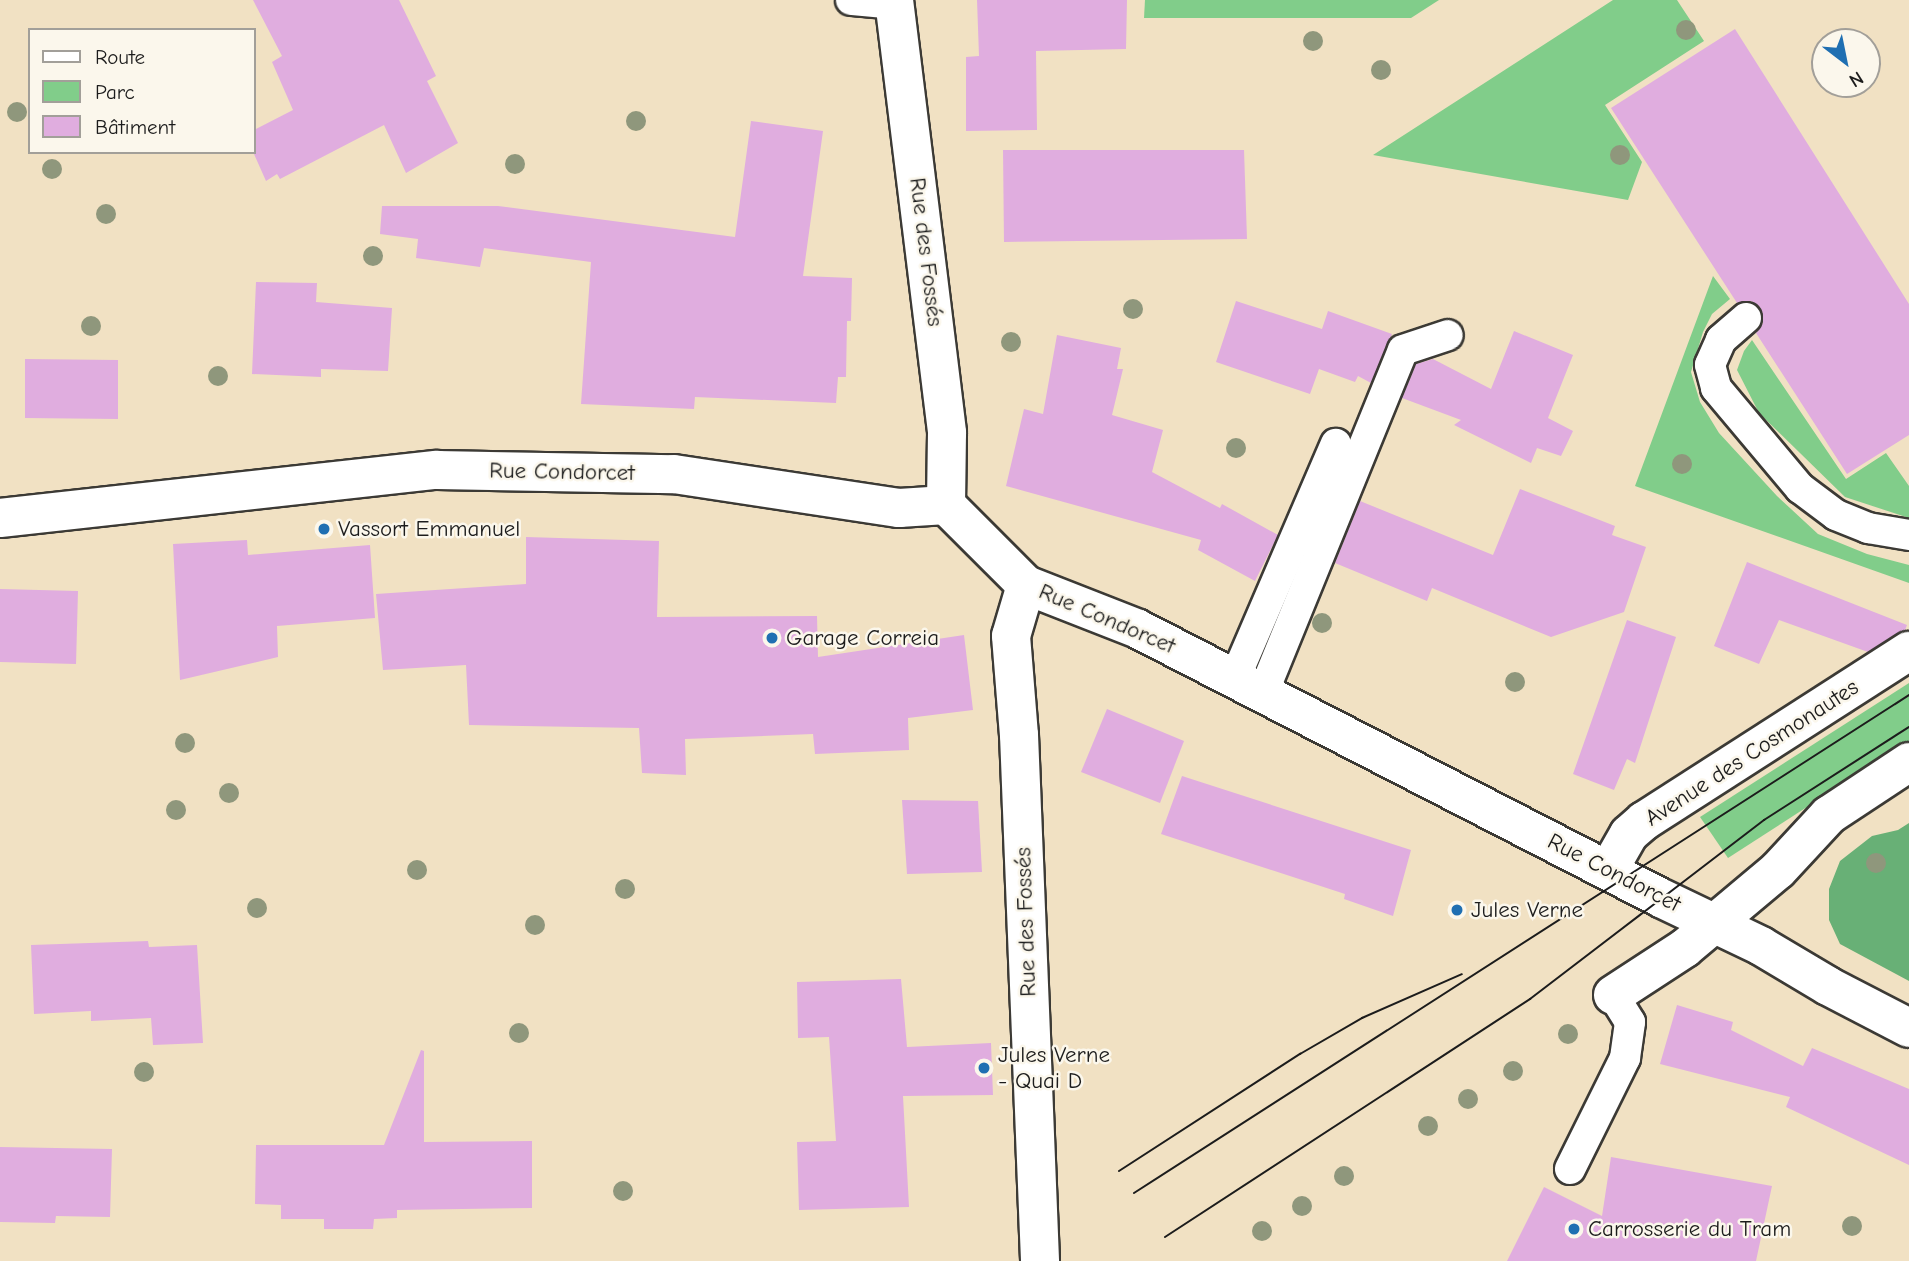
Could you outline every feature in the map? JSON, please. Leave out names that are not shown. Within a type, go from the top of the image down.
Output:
[{"type":"street","name":"Rue des Fossés","points":[[894,2],[947,433],[946,505]]},
{"type":"street","name":"Rue Condorcet","points":[[0,518],[437,470],[674,474],[899,508],[946,505],[1026,585],[1138,629],[1761,946],[1828,986],[1909,1028]]},
{"type":"street","name":"Rue des Fossés","points":[[1026,585],[1011,636],[1019,735],[1040,1261]]},
{"type":"street","name":"Avenue des Cosmonautes","points":[[1609,869],[1629,834],[1644,821],[1909,651]]},
{"type":"street","points":[[1613,995],[1685,948],[1778,870],[1829,815],[1909,761]]},
{"type":"lane","points":[[851,0],[894,2]]},
{"type":"lane","points":[[1746,318],[1721,340],[1710,365],[1716,388],[1800,488],[1836,515],[1868,528],[1909,536]]},
{"type":"lane","points":[[1249,685],[1403,351],[1448,335]]},
{"type":"lane","points":[[1249,685],[1336,444]]},
{"type":"lane","points":[[1570,1170],[1625,1058],[1630,1022],[1613,995]]},
{"type":"green space","points":[[1145,0],[1439,0],[1411,18],[1144,18]]},
{"type":"green space","points":[[1613,0],[1677,0],[1704,41],[1605,105],[1642,162],[1628,200],[1373,155]]},
{"type":"green space","points":[[1713,276],[1730,299],[1712,314],[1703,332],[1691,372],[1700,402],[1719,433],[1777,496],[1818,534],[1867,554],[1909,565],[1909,583],[1635,486]]},
{"type":"green space","points":[[1752,340],[1846,479],[1886,453],[1909,486],[1909,518],[1845,497],[1759,413],[1737,370],[1744,351]]},
{"type":"green space","points":[[1909,683],[1909,741],[1728,858],[1700,817]]},
{"type":"green space","points":[[1909,823],[1909,981],[1840,944],[1829,920],[1829,889],[1840,861],[1872,836],[1898,830]]},
{"type":"building","points":[[253,0],[399,0],[436,76],[427,81],[458,143],[406,173],[384,125],[280,179],[277,174],[266,181],[254,154],[256,129],[293,110],[272,62],[282,56]]},
{"type":"building","points":[[977,0],[1127,0],[1126,49],[1036,51],[1037,130],[966,131],[966,57],[979,56]]},
{"type":"building","points":[[1735,29],[1909,304],[1909,435],[1847,474],[1756,333],[1763,323],[1760,307],[1751,301],[1737,303],[1611,108]]},
{"type":"building","points":[[751,121],[823,131],[803,276],[852,278],[851,321],[847,321],[846,377],[838,377],[836,403],[695,397],[694,409],[581,404],[591,262],[484,248],[480,267],[416,258],[418,239],[380,234],[382,206],[498,206],[735,237]]},
{"type":"building","points":[[1003,150],[1244,150],[1247,239],[1004,242]]},
{"type":"building","points":[[256,282],[317,283],[316,302],[392,308],[388,371],[321,369],[321,377],[252,374]]},
{"type":"building","points":[[1236,301],[1322,329],[1328,311],[1392,334],[1371,383],[1358,376],[1355,382],[1319,369],[1310,394],[1216,362]]},
{"type":"building","points":[[1514,331],[1573,355],[1548,418],[1573,431],[1561,456],[1537,448],[1531,463],[1454,425],[1461,420],[1402,398],[1416,364],[1433,359],[1491,389]]},
{"type":"building","points":[[1057,335],[1121,348],[1117,369],[1123,369],[1112,415],[1163,430],[1152,472],[1220,508],[1222,504],[1278,535],[1255,581],[1198,550],[1201,540],[1006,486],[1024,409],[1043,414]]},
{"type":"building","points":[[25,359],[118,360],[118,419],[25,418]]},
{"type":"building","points":[[1520,489],[1615,526],[1612,535],[1646,547],[1624,612],[1551,637],[1432,588],[1427,601],[1335,563],[1360,501],[1493,555]]},
{"type":"building","points":[[526,537],[659,541],[657,617],[817,616],[818,657],[964,635],[973,710],[908,718],[909,750],[815,754],[813,734],[685,739],[686,775],[642,773],[639,728],[469,725],[466,665],[383,670],[376,594],[526,584]]},
{"type":"building","points":[[247,540],[248,555],[370,545],[375,618],[277,626],[278,657],[180,680],[173,544]]},
{"type":"building","points":[[1747,562],[1907,625],[1905,630],[1868,652],[1779,620],[1759,664],[1714,646]]},
{"type":"building","points":[[0,589],[78,591],[76,664],[0,662]]},
{"type":"building","points":[[1627,620],[1676,637],[1635,763],[1627,759],[1614,790],[1573,774]]},
{"type":"building","points":[[1107,709],[1184,741],[1160,803],[1081,772]]},
{"type":"building","points":[[1182,776],[1411,850],[1393,916],[1344,899],[1345,894],[1161,834]]},
{"type":"building","points":[[902,800],[978,801],[982,872],[907,874]]},
{"type":"building","points":[[148,941],[149,947],[197,945],[203,1043],[153,1045],[151,1018],[91,1021],[91,1011],[34,1014],[31,945]]},
{"type":"building","points":[[901,979],[907,1047],[991,1043],[993,1095],[903,1096],[909,1207],[799,1210],[797,1142],[836,1141],[829,1037],[798,1038],[797,982]]},
{"type":"building","points":[[1677,1005],[1733,1022],[1731,1030],[1803,1066],[1812,1048],[1909,1089],[1909,1165],[1786,1107],[1790,1097],[1660,1064]]},
{"type":"building","points":[[421,1050],[424,1051],[424,1142],[532,1141],[532,1208],[397,1210],[397,1218],[374,1219],[373,1229],[324,1229],[324,1219],[281,1219],[281,1205],[255,1204],[256,1145],[384,1145]]},
{"type":"building","points":[[0,1147],[112,1149],[110,1217],[56,1216],[55,1223],[0,1222]]},
{"type":"building","points":[[1611,1157],[1772,1186],[1756,1261],[1507,1261],[1544,1187],[1602,1216]]},
{"type":"tram line","points":[[1134,1193],[1909,695]]},
{"type":"tram line","points":[[1165,1237],[1530,999],[1764,820],[1909,727]]},
{"type":"tram line","points":[[1119,1171],[1300,1054],[1362,1018],[1462,974]]},
{"type":"place","name":"Vassort Emmanuel","points":[[324,529]]},
{"type":"place","name":"Garage Correia","points":[[772,638]]},
{"type":"place","name":"Jules Verne","points":[[1457,910]]},
{"type":"place","name":"Jules Verne - Quai D","points":[[984,1068]]},
{"type":"place","name":"Carrosserie du Tram","points":[[1574,1229]]}]
